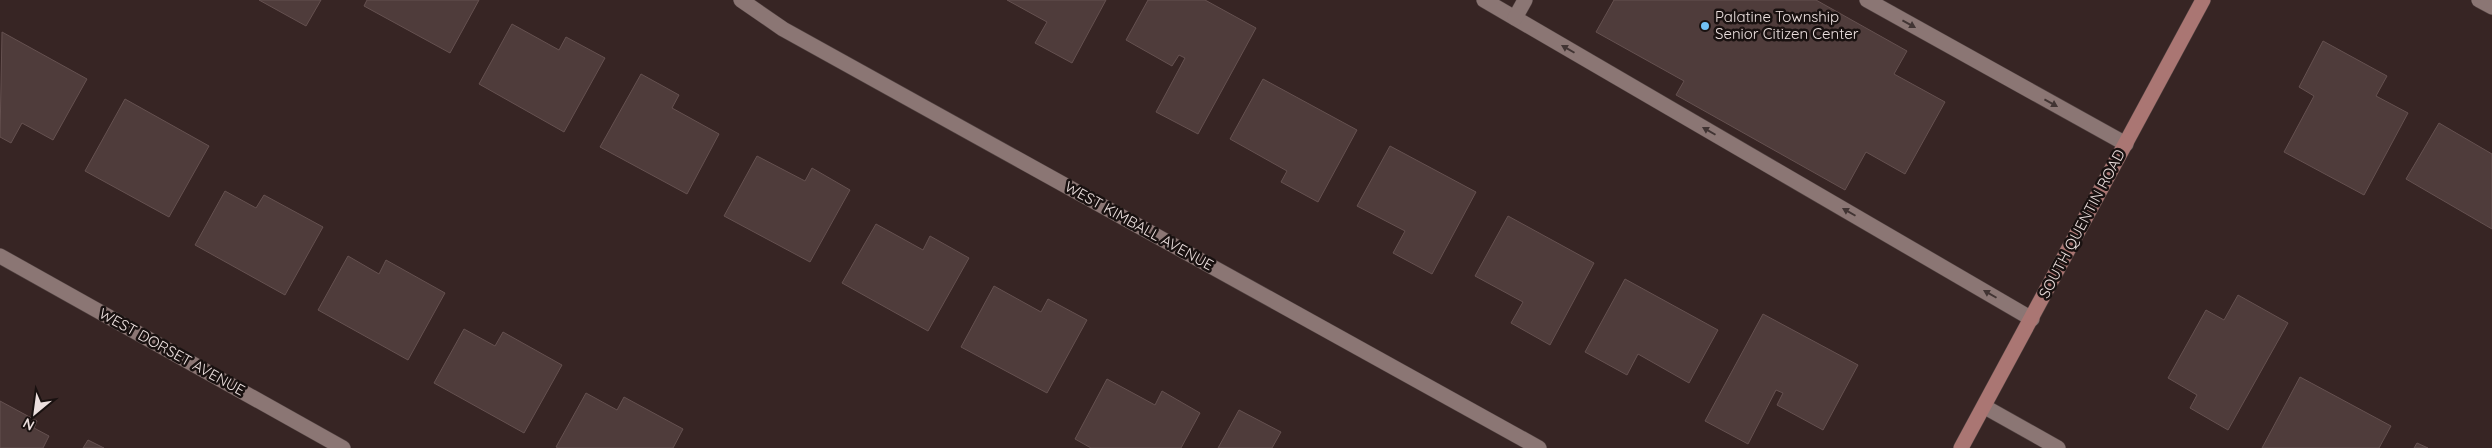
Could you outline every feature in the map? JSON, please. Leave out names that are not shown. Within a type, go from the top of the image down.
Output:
[{"type":"main road","name":"SOUTH QUENTIN ROAD","points":[[1962,448],[2203,0]]},
{"type":"street","name":"WEST KIMBALL AVENUE","points":[[741,0],[783,29],[1539,448]]},
{"type":"street","points":[[1484,0],[2032,319]]},
{"type":"street","points":[[1515,18],[1525,0]]},
{"type":"street","points":[[1867,0],[2126,144]]},
{"type":"street","points":[[2479,0],[2492,8]]},
{"type":"street","name":"WEST DORSET AVENUE","points":[[0,256],[343,448]]},
{"type":"street","points":[[1985,407],[2058,448]]},
{"type":"building","points":[[259,0],[321,0],[306,26]]},
{"type":"building","points":[[367,0],[479,0],[450,53],[364,6]]},
{"type":"building","points":[[1007,0],[1106,0],[1072,63],[1035,43],[1047,22]]},
{"type":"building","points":[[1148,0],[1205,0],[1256,28],[1198,134],[1156,112],[1185,58],[1179,55],[1172,66],[1126,40]]},
{"type":"building","points":[[1614,0],[1816,0],[1907,51],[1894,74],[1945,102],[1905,174],[1866,152],[1845,190],[1676,95],[1684,81],[1596,32]]},
{"type":"building","points":[[512,24],[559,50],[566,37],[605,58],[564,132],[479,84]]},
{"type":"building","points":[[2,32],[87,79],[53,140],[22,123],[11,143],[0,137]]},
{"type":"building","points":[[2323,41],[2387,76],[2376,96],[2408,113],[2364,195],[2284,152],[2314,96],[2299,87]]},
{"type":"building","points":[[641,74],[679,95],[672,108],[719,134],[687,194],[600,147]]},
{"type":"building","points":[[1263,79],[1357,130],[1318,202],[1281,182],[1287,171],[1230,139]]},
{"type":"building","points":[[125,99],[209,146],[169,217],[85,171]]},
{"type":"building","points":[[2439,123],[2492,154],[2492,229],[2406,179]]},
{"type":"building","points":[[1390,146],[1476,192],[1432,274],[1393,253],[1405,231],[1357,206]]},
{"type":"building","points":[[757,156],[805,181],[812,168],[850,190],[810,262],[724,216]]},
{"type":"building","points":[[225,191],[256,208],[264,195],[323,227],[285,295],[195,245]]},
{"type":"building","points":[[1508,216],[1594,263],[1550,345],[1511,323],[1523,302],[1475,276]]},
{"type":"building","points":[[876,224],[923,250],[930,236],[969,258],[928,331],[842,283]]},
{"type":"building","points":[[348,256],[379,274],[386,260],[445,293],[408,360],[318,310]]},
{"type":"building","points":[[1625,279],[1718,330],[1689,383],[1638,354],[1627,375],[1585,352]]},
{"type":"building","points":[[994,286],[1041,312],[1048,299],[1087,320],[1047,393],[961,347]]},
{"type":"building","points":[[2238,295],[2288,323],[2228,430],[2190,408],[2197,395],[2168,378],[2206,310],[2224,320]]},
{"type":"building","points":[[1763,314],[1858,365],[1823,430],[1777,405],[1783,393],[1776,390],[1748,444],[1705,421]]},
{"type":"building","points":[[464,329],[495,346],[503,332],[562,365],[524,433],[434,383]]},
{"type":"building","points":[[2300,377],[2391,426],[2379,448],[2262,448]]},
{"type":"building","points":[[1107,379],[1155,405],[1162,391],[1200,413],[1181,448],[1091,448],[1075,439]]},
{"type":"building","points":[[586,393],[617,410],[624,397],[683,429],[673,448],[556,447]]},
{"type":"building","points":[[0,401],[37,421],[34,428],[49,436],[43,448],[0,448]]},
{"type":"building","points":[[1239,410],[1281,432],[1272,448],[1218,448]]},
{"type":"building","points":[[88,440],[104,448],[83,448]]},
{"type":"building","points":[[2417,443],[2428,448],[2414,448]]},
{"type":"place","name":"Palatine Township Senior Citizen Center","points":[[1705,26]]}]
